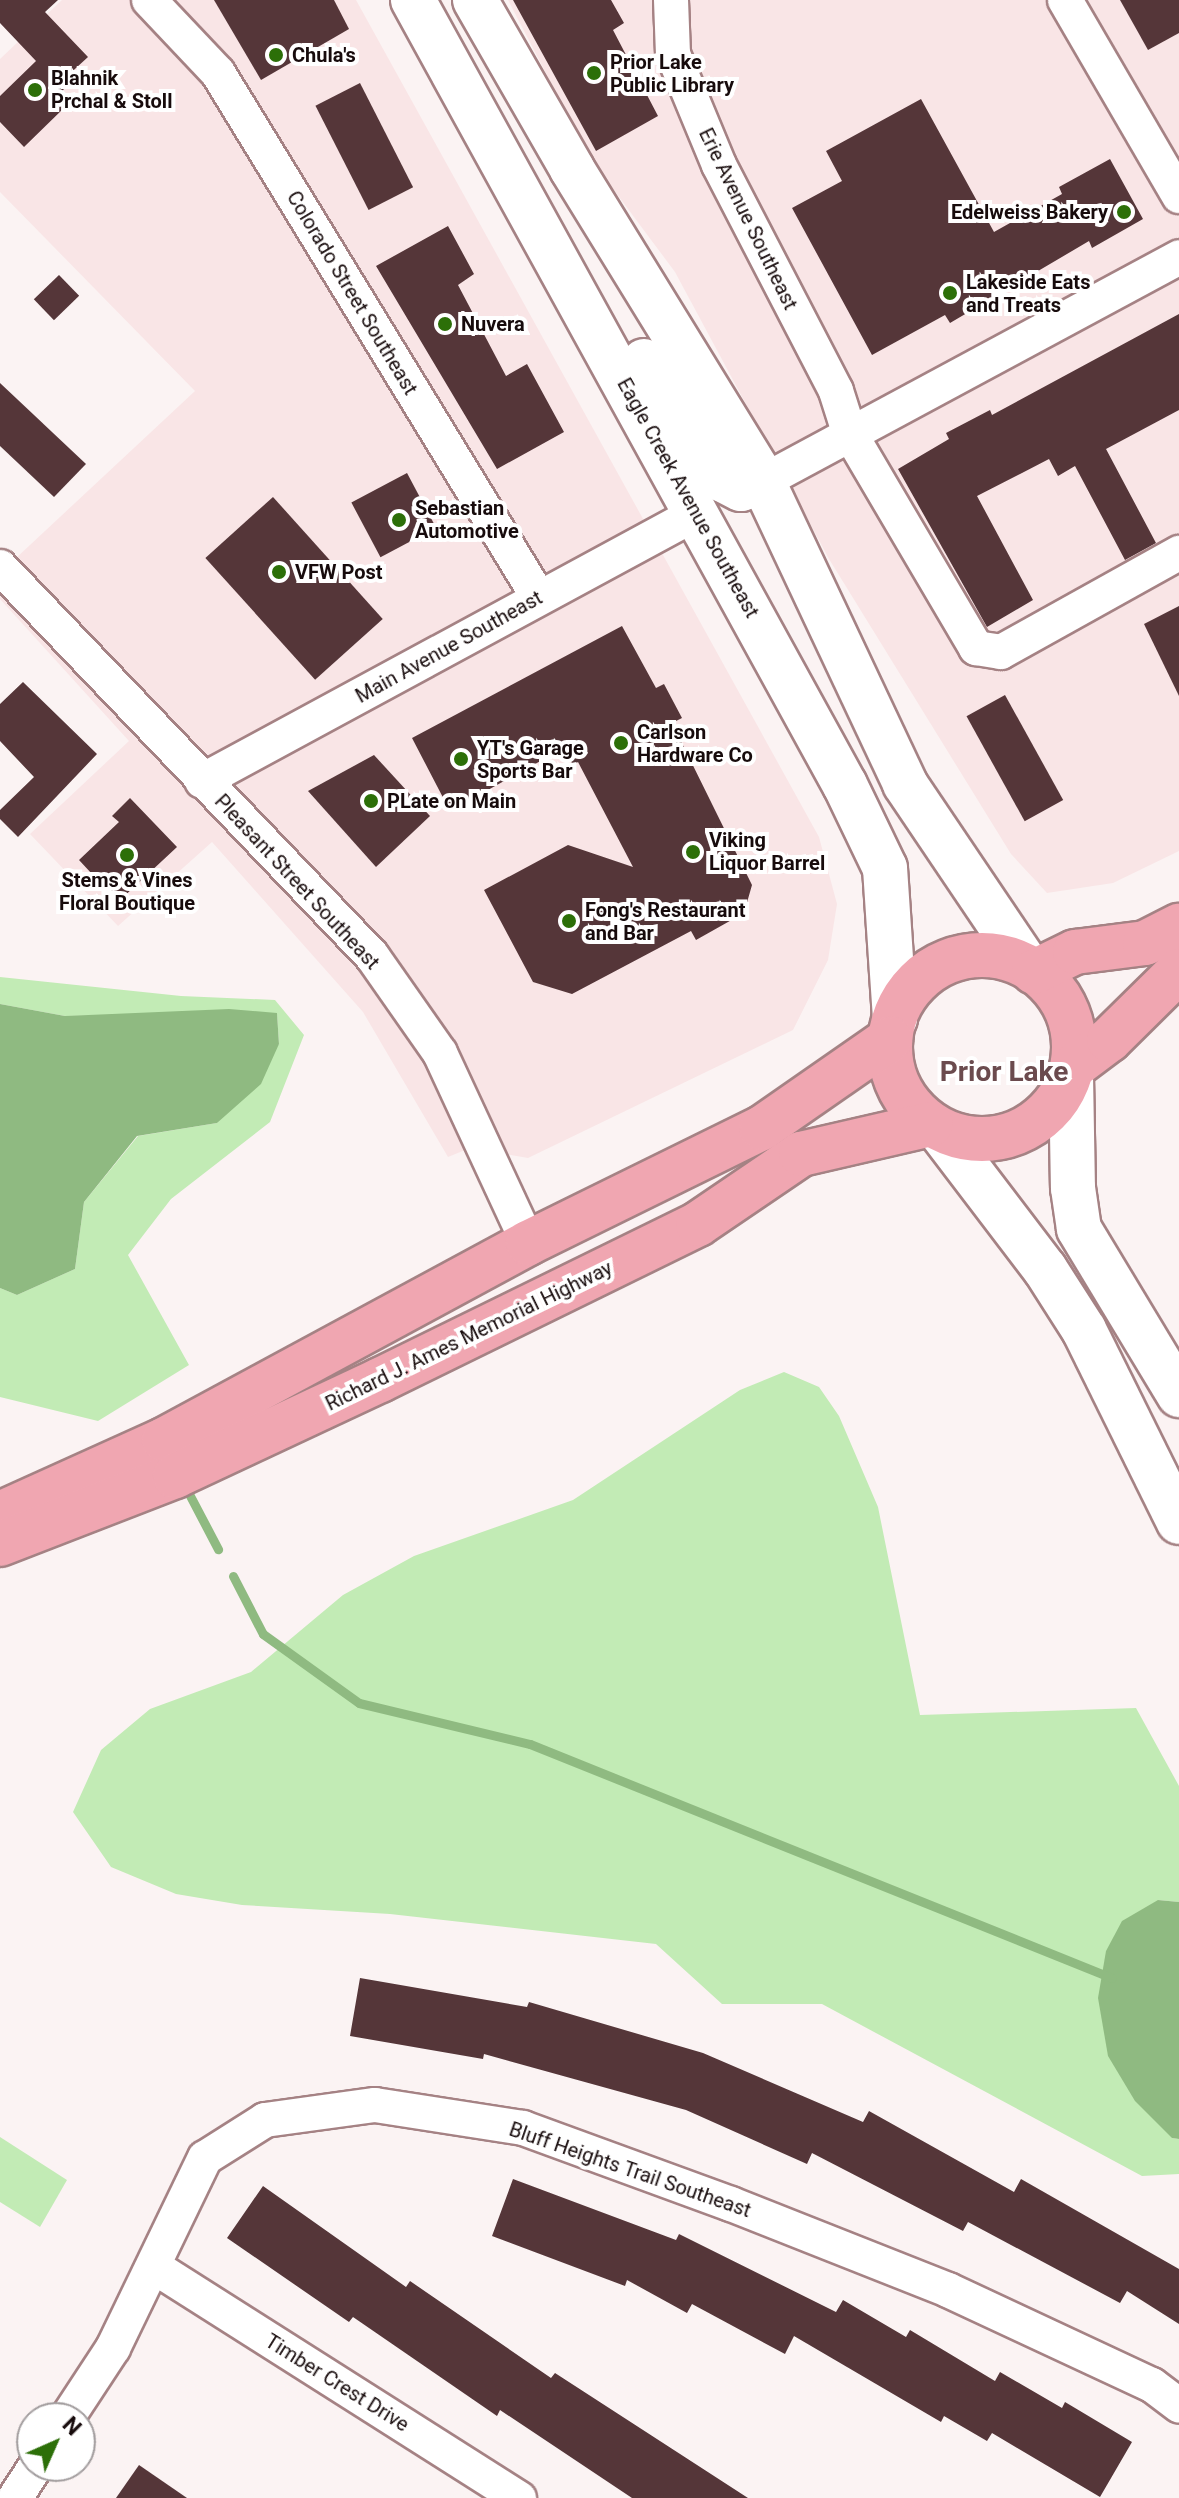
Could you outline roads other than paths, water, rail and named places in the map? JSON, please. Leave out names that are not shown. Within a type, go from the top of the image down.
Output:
[{"type":"main road","name":"Eagle Creek Avenue Southeast","points":[[413,0],[845,785],[885,868],[892,1029]]},
{"type":"main road","points":[[475,0],[762,482],[905,784],[1030,968],[1052,986],[1069,1013],[1076,1044],[1072,1072],[1073,1188],[1079,1229],[1179,1395]]},
{"type":"main road","points":[[477,116],[515,154],[561,220],[665,395],[723,480],[741,489],[762,482]]},
{"type":"main road","points":[[0,1514],[164,1440],[528,1243],[762,1128],[892,1029],[918,979],[942,963],[970,955],[999,956],[1030,968],[1075,952],[1145,943],[1179,926]]},
{"type":"main road","points":[[935,1127],[970,1140],[991,1139],[1032,1127],[1056,1105],[1072,1072],[1179,971]]},
{"type":"main road","points":[[892,1029],[898,1086],[935,1127],[1045,1269],[1084,1330],[1179,1522]]},
{"type":"main road","name":"Richard J. Ames Memorial Highway","points":[[0,1544],[175,1476],[380,1380],[698,1224],[801,1154],[935,1127]]},
{"type":"street","name":"Colorado Street Southeast","points":[[149,0],[218,73],[539,598]]},
{"type":"street","name":"Erie Avenue Southeast","points":[[671,0],[673,54],[719,165],[836,391],[849,432],[976,648],[1001,652],[1179,553]]},
{"type":"street","points":[[1065,0],[1179,196]]},
{"type":"street","points":[[762,482],[849,432],[1179,257]]},
{"type":"street","name":"Main Avenue Southeast","points":[[202,781],[697,513]]},
{"type":"street","name":"Pleasant Street Southeast","points":[[0,567],[384,973],[440,1053],[528,1243]]},
{"type":"street","name":"Bluff Heights Trail Southeast","points":[[78,2402],[113,2348],[156,2268],[205,2158],[265,2120],[375,2105],[523,2128],[731,2204],[948,2290],[1152,2385],[1179,2405]]},
{"type":"street","name":"Timber Crest Drive","points":[[156,2268],[519,2498]]},
{"type":"waterway","points":[[187,1490],[218,1549]]},
{"type":"waterway","points":[[233,1576],[263,1634],[359,1703],[530,1744],[1112,1978]]},
{"type":"place","name":"Chula's","points":[[276,55]]},
{"type":"place","name":"Prior Lake Public Library","points":[[594,73]]},
{"type":"place","name":"Blahnik Prchal & Stoll","points":[[35,90]]},
{"type":"place","name":"Edelweiss Bakery","points":[[1124,212]]},
{"type":"place","name":"Lakeside Eats and Treats","points":[[950,293]]},
{"type":"place","name":"Nuvera","points":[[445,324]]},
{"type":"place","name":"Sebastian Automotive","points":[[399,520]]},
{"type":"place","name":"VFW Post","points":[[279,572]]},
{"type":"place","name":"Carlson Hardware Co","points":[[621,743]]},
{"type":"place","name":"YT's Garage Sports Bar","points":[[461,759]]},
{"type":"place","name":"PLate on Main","points":[[371,801]]},
{"type":"place","name":"Viking Liquor Barrel","points":[[693,852]]},
{"type":"place","name":"Stems & Vines Floral Boutique","points":[[127,855]]},
{"type":"place","name":"Fong's Restaurant and Bar","points":[[569,921]]},
{"type":"district","name":"Prior Lake","points":[[1004,1072]]}]
